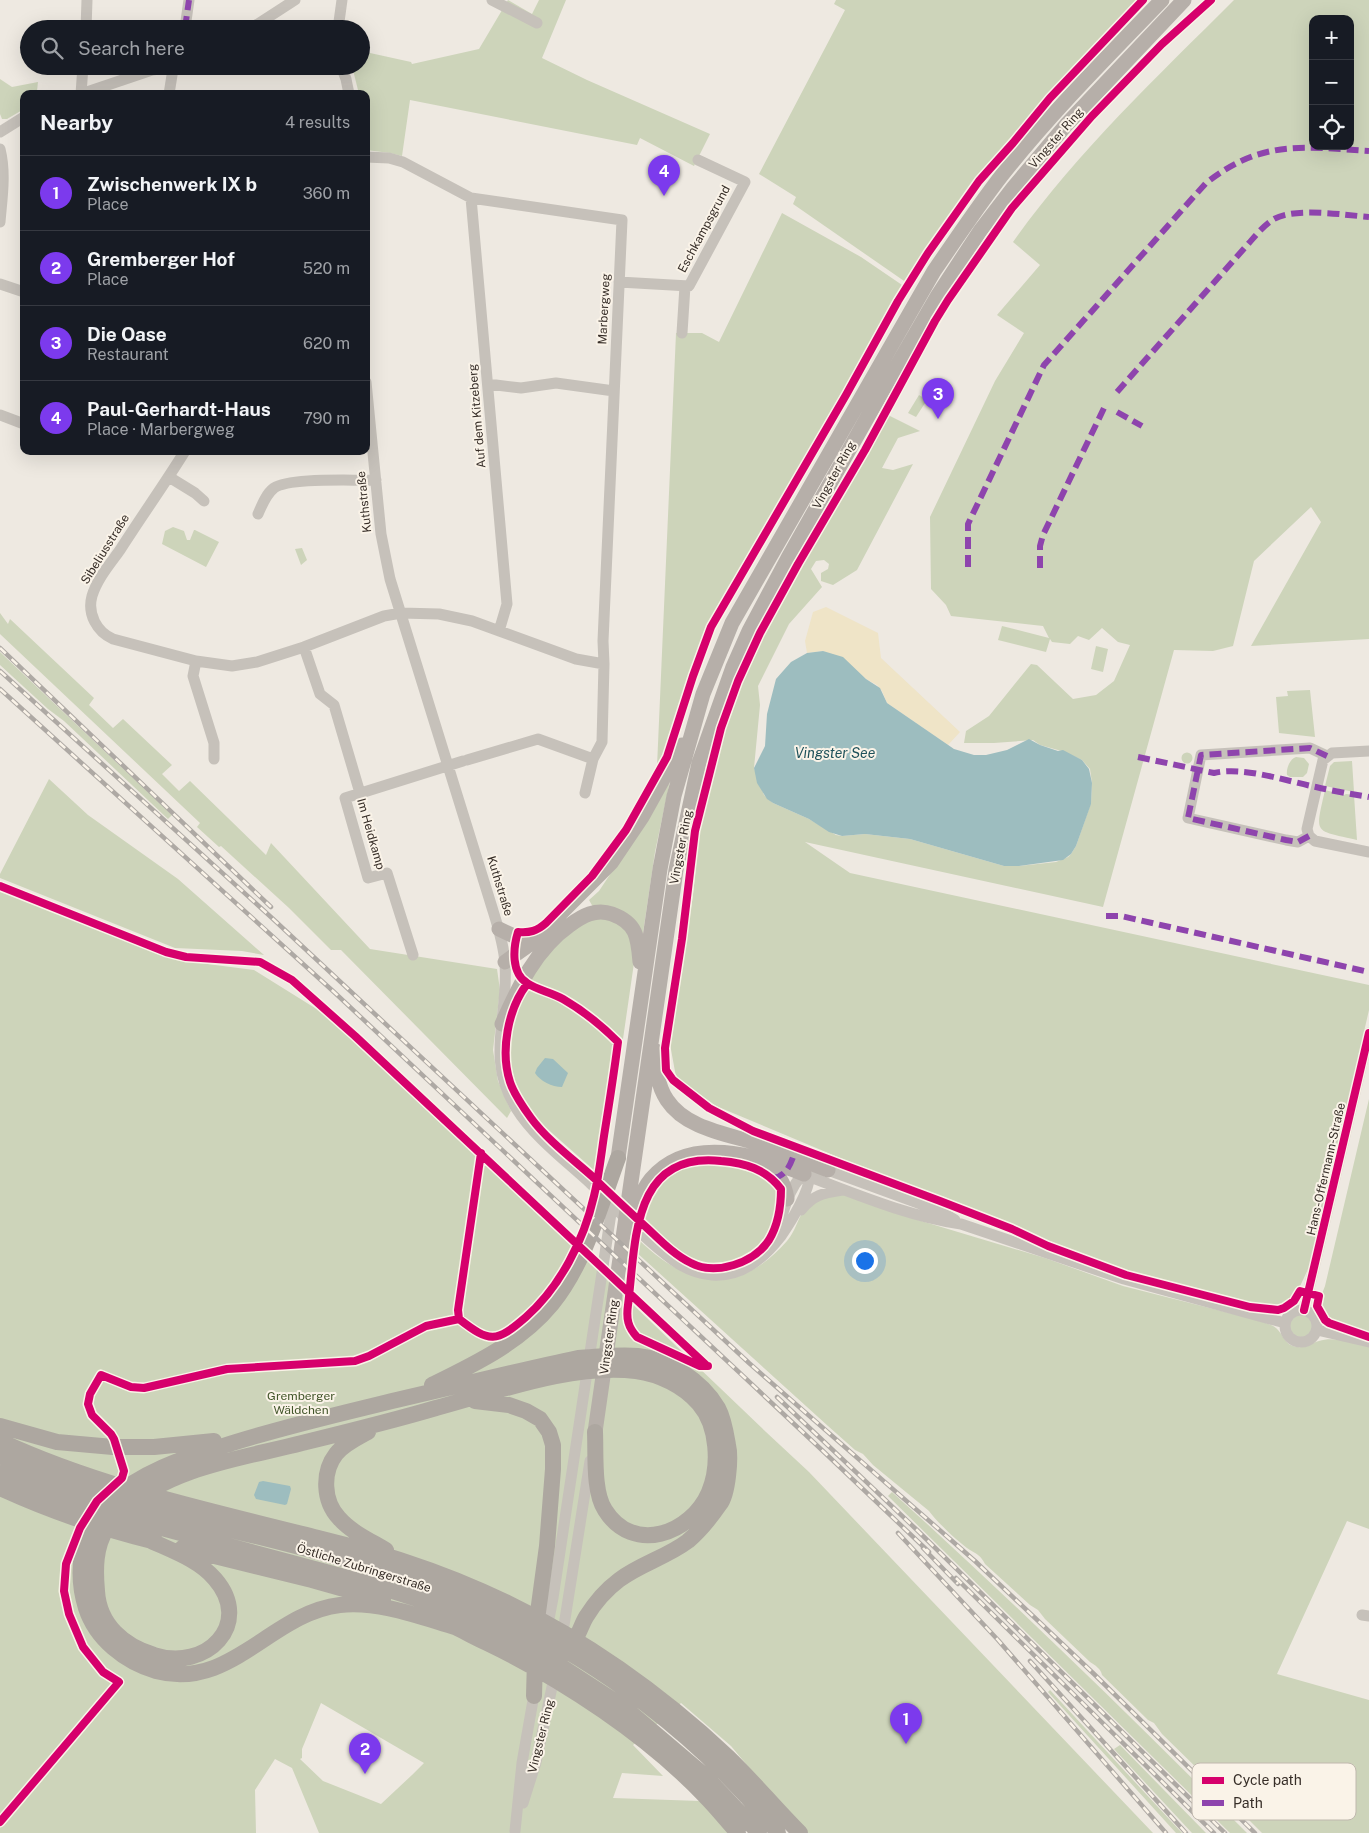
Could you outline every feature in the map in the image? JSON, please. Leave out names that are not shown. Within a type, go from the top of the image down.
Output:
[{"type":"highway","points":[[400,1399],[488,1357],[512,1341],[552,1305],[572,1273],[590,1235],[618,1158]]},
{"type":"highway","points":[[558,1657],[577,1635],[587,1615],[618,1581],[635,1569],[688,1541],[722,1501],[730,1452],[719,1409],[704,1390],[688,1376],[657,1360],[617,1370],[558,1370],[400,1399],[246,1438],[182,1459],[149,1475],[119,1493],[106,1504],[96,1518],[84,1544],[81,1557],[82,1594],[89,1618],[108,1644],[132,1662],[156,1671],[177,1674],[199,1673],[229,1662],[295,1620],[338,1605],[384,1606],[455,1627],[506,1627],[550,1624],[603,1665],[673,1726],[759,1833]]},
{"type":"highway","points":[[595,1432],[598,1492],[604,1510],[620,1527],[636,1535],[654,1536],[673,1531],[690,1518],[708,1494],[715,1464],[715,1448],[710,1421],[699,1404],[685,1391],[639,1364]]},
{"type":"highway","points":[[0,1488],[37,1504],[85,1513],[127,1526],[147,1540],[195,1562],[215,1578],[228,1599],[228,1619],[221,1639],[207,1651],[182,1660],[158,1657],[139,1650],[118,1637],[104,1618],[97,1596],[96,1558],[98,1544],[108,1524],[131,1504],[165,1482],[200,1469],[468,1400],[558,1370]]},
{"type":"highway","points":[[468,1400],[509,1405],[526,1411],[540,1419],[549,1432],[552,1445],[553,1469],[547,1546],[537,1621],[534,1696]]},
{"type":"highway","points":[[392,1420],[355,1440],[337,1453],[330,1466],[326,1481],[328,1501],[339,1518],[360,1535],[406,1562]]},
{"type":"highway","points":[[0,1426],[57,1442],[116,1447],[154,1447],[246,1438]]},
{"type":"highway","points":[[0,1441],[106,1489],[165,1499],[406,1562],[456,1580],[506,1627],[541,1672],[593,1696],[625,1708],[711,1771],[764,1816],[778,1833]]},
{"type":"highway","name":"Östliche Zubringerstraße","points":[[0,1456],[17,1464],[106,1489],[147,1509],[322,1553],[388,1572],[455,1597],[506,1627]]},
{"type":"highway","points":[[0,1473],[85,1513]]},
{"type":"highway","name":"Östliche Zubringerstraße","points":[[127,1526],[367,1583],[506,1627]]},
{"type":"highway","points":[[147,1540],[362,1593],[455,1627]]},
{"type":"highway","points":[[603,1665],[643,1685],[722,1752],[800,1833]]},
{"type":"highway","points":[[593,1696],[629,1730],[706,1796],[738,1833]]},
{"type":"highway","points":[[777,1809],[794,1833]]},
{"type":"main road","name":"Vingster Ring","points":[[618,1158],[660,869],[670,814],[702,694],[732,623],[934,271],[967,223],[1015,160],[1059,108],[1162,0]]},
{"type":"main road","name":"Vingster Ring","points":[[595,1432],[676,870],[699,763],[718,704],[749,631],[800,537],[938,295],[980,231],[1066,125],[1184,0]]},
{"type":"main road","points":[[1161,26],[1197,0]]},
{"type":"main road","points":[[506,962],[536,938],[611,863],[642,817],[696,722]]},
{"type":"main road","points":[[502,1024],[522,979],[537,956],[561,931],[580,918],[594,912],[606,912],[621,918],[631,926],[638,938],[643,986]]},
{"type":"main road","points":[[498,929],[516,937],[536,938]]},
{"type":"main road","points":[[506,962],[516,964],[537,956]]},
{"type":"main road","points":[[656,1008],[656,1065],[659,1085],[666,1099],[675,1110],[688,1120],[828,1170]]},
{"type":"main road","points":[[623,1238],[642,1193],[650,1180],[662,1168],[679,1158],[696,1153],[726,1153],[755,1158],[807,1174]]},
{"type":"main road","points":[[726,1153],[768,1167],[782,1181],[787,1200]]},
{"type":"main road","points":[[795,1157],[807,1174]]},
{"type":"street","points":[[86,20],[87,0]]},
{"type":"street","points":[[185,20],[189,0]]},
{"type":"street","points":[[264,20],[295,0]]},
{"type":"street","points":[[339,20],[342,0]]},
{"type":"street","points":[[492,0],[537,23]]},
{"type":"street","points":[[81,90],[82,75]]},
{"type":"street","points":[[93,90],[137,75]]},
{"type":"street","points":[[170,90],[176,75]]},
{"type":"street","points":[[344,75],[348,90]]},
{"type":"street","points":[[0,132],[20,120]]},
{"type":"street","points":[[0,149],[3,159],[4,178],[0,222]]},
{"type":"street","name":"Marbergweg","points":[[370,157],[389,158],[403,162],[471,198],[622,220],[603,641],[602,742],[593,759],[586,793]]},
{"type":"street","name":"Eschkampsgrund","points":[[619,282],[689,286],[745,182],[698,160]]},
{"type":"street","name":"Auf dem Kitzeberg","points":[[471,198],[507,604],[499,631]]},
{"type":"street","points":[[0,284],[20,291]]},
{"type":"street","name":"Eschkampsgrund","points":[[682,332],[684,286]]},
{"type":"street","points":[[488,384],[521,388],[556,383],[614,391]]},
{"type":"street","points":[[0,415],[20,422]]},
{"type":"street","name":"Kuthstraße","points":[[370,421],[381,534],[390,580],[498,929],[506,962],[502,1024],[499,1038],[500,1067],[510,1098],[534,1130],[673,1260],[687,1268],[712,1275],[736,1272],[750,1266],[763,1257],[786,1229],[800,1204],[807,1174]]},
{"type":"street","name":"Sibeliusstraße","points":[[183,455],[92,596],[92,614],[100,631],[113,639],[196,661],[232,666],[257,662],[384,616],[401,613]]},
{"type":"street","points":[[169,477],[195,493],[204,501]]},
{"type":"street","points":[[258,514],[272,489],[279,485],[320,481],[376,480]]},
{"type":"street","points":[[401,613],[455,616],[576,659],[604,664]]},
{"type":"street","name":"Im Heidkamp","points":[[304,646],[320,694],[334,706],[360,794]]},
{"type":"street","points":[[196,661],[193,676],[214,743],[214,759]]},
{"type":"street","name":"Im Heidkamp","points":[[412,955],[387,872],[368,878],[345,798],[538,739],[593,759]]},
{"type":"street","points":[[1309,836],[1298,842],[1188,818],[1197,770],[1201,755],[1310,748],[1327,756]]},
{"type":"street","points":[[1369,751],[1332,753],[1323,760],[1308,822],[1309,836],[1315,841],[1369,852]]},
{"type":"street","name":"Hans-Offermann-Straße","points":[[1304,1310],[1369,1033]]},
{"type":"street","name":"Vingster Ring","points":[[515,1832],[522,1764],[553,1598],[618,1158]]},
{"type":"street","points":[[773,1246],[787,1200],[794,1186],[813,1170],[828,1170],[940,1211],[961,1224]]},
{"type":"street","points":[[807,1174],[846,1190],[935,1220],[961,1224],[1124,1279],[1285,1323]]},
{"type":"street","points":[[786,1229],[813,1197],[846,1190]]},
{"type":"street","points":[[1304,1310],[1315,1317],[1318,1323],[1317,1330],[1315,1336],[1310,1340],[1298,1342],[1292,1340],[1288,1335],[1285,1323],[1292,1312],[1304,1310]]},
{"type":"street","points":[[1317,1330],[1369,1342]]},
{"type":"street","name":"Vingster Ring","points":[[515,1832],[536,1762],[558,1657],[595,1432]]},
{"type":"green space","points":[[508,0],[532,14],[539,0],[566,0],[542,58],[710,134],[694,166],[640,138],[637,145],[410,100],[402,156],[370,150],[370,90],[358,90],[354,75],[370,75],[370,53],[411,62],[412,64],[479,49]]},
{"type":"green space","points":[[836,0],[1137,0],[1001,149],[964,198],[907,283],[793,204],[796,197],[759,174],[845,10],[834,4]]},
{"type":"green space","points":[[1234,0],[1369,0],[1369,639],[1251,646],[1321,522],[1311,507],[1254,561],[1233,646],[1213,651],[1174,650],[1103,907],[805,842],[850,873],[1369,985],[1369,1010],[1310,1265],[1294,1299],[1283,1307],[1274,1309],[1251,1306],[1128,1273],[1057,1247],[1015,1227],[888,1178],[716,1106],[676,1077],[670,1044],[693,895],[701,816],[723,730],[743,675],[775,612],[888,415],[920,431],[898,438],[882,468],[893,470],[913,464],[857,570],[833,585],[821,581],[821,573],[828,569],[829,564],[824,560],[816,561],[811,569],[822,587],[789,624],[758,686],[760,705],[754,768],[764,795],[773,803],[809,819],[836,835],[865,834],[910,839],[1004,866],[1056,862],[1068,857],[1076,846],[1091,803],[1092,783],[1090,769],[1082,760],[1065,752],[1040,745],[1033,740],[964,743],[966,731],[989,716],[1031,664],[1037,665],[1073,699],[1096,695],[1114,681],[1130,645],[1118,642],[1102,628],[1089,640],[1078,636],[1070,644],[1052,642],[1050,639],[1046,652],[998,640],[1002,626],[1049,638],[1043,626],[951,616],[946,605],[931,589],[930,517],[995,381],[1024,333],[997,315],[1040,265],[1013,242],[1063,177],[1147,87]]},
{"type":"green space","points":[[0,79],[12,87],[38,82],[37,90],[20,90],[20,111],[7,119],[2,119],[0,114]]},
{"type":"green space","points":[[782,213],[861,257],[905,287],[704,633],[674,733],[657,767],[676,333],[702,333],[719,342]]},
{"type":"green space","points":[[919,395],[927,400],[916,417],[908,413]]},
{"type":"green space","points":[[173,527],[184,531],[187,540],[190,540],[195,530],[219,542],[206,567],[162,544],[165,531]]},
{"type":"green space","points":[[302,548],[307,560],[301,565],[295,549]]},
{"type":"green space","points":[[0,613],[8,624],[10,619],[94,698],[89,705],[113,728],[123,719],[172,765],[162,774],[179,791],[190,781],[266,855],[271,843],[370,949],[497,969],[500,990],[493,1050],[498,1081],[511,1111],[507,1118],[341,950],[331,950],[289,908],[221,846],[219,847],[197,827],[200,823],[0,634]]},
{"type":"green space","points":[[1096,646],[1108,649],[1103,672],[1091,669]]},
{"type":"green space","points":[[0,652],[172,815],[168,819],[64,721],[48,709],[0,665]]},
{"type":"green space","points":[[1310,690],[1315,737],[1279,733],[1276,697],[1288,696],[1287,691]]},
{"type":"green space","points":[[1185,753],[1189,753],[1192,758],[1191,762],[1185,763],[1182,760],[1182,756]]},
{"type":"green space","points":[[1296,757],[1304,758],[1309,764],[1307,773],[1303,777],[1290,777],[1287,775],[1289,764]]},
{"type":"green space","points":[[1352,761],[1354,792],[1325,786],[1330,766],[1334,762]]},
{"type":"green space","points":[[671,776],[655,852],[643,933],[639,933],[593,907],[589,900],[599,891],[647,819]]},
{"type":"green space","points":[[49,779],[88,815],[178,879],[264,955],[242,951],[175,948],[0,878],[0,874]]},
{"type":"green space","points":[[1325,790],[1344,795],[1354,795],[1357,840],[1325,832],[1321,828],[1319,823]]},
{"type":"green space","name":"Gremberger Wäldchen","points":[[0,890],[176,960],[254,970],[331,1018],[559,1231],[558,1233],[809,1472],[1153,1833],[806,1833],[731,1746],[681,1703],[633,1745],[663,1776],[622,1773],[613,1798],[700,1801],[729,1833],[319,1833],[292,1768],[275,1759],[255,1790],[256,1833],[0,1833]],"holes":[[[321,1703],[424,1763],[381,1804],[323,1781],[300,1759],[302,1758],[302,1749]]]},
{"type":"green space","points":[[606,916],[627,930],[635,956],[623,1039],[612,1059],[595,1171],[535,1118],[515,1081],[509,1057],[515,1013],[543,958],[584,920]]},
{"type":"green space","points":[[1369,1099],[1369,1334],[1328,1321],[1318,1304],[1325,1286]]},
{"type":"green space","points":[[714,1162],[761,1173],[774,1184],[778,1194],[776,1217],[766,1239],[759,1248],[745,1259],[722,1266],[699,1264],[678,1254],[642,1220],[653,1194],[666,1176],[686,1166]]},
{"type":"green space","points":[[829,1194],[848,1195],[898,1214],[1045,1258],[1123,1286],[1257,1320],[1276,1328],[1288,1343],[1293,1346],[1303,1347],[1331,1339],[1369,1347],[1369,1529],[1347,1521],[1277,1674],[1369,1700],[1369,1833],[1262,1833],[1249,1820],[1356,1820],[1356,1763],[1192,1763],[1162,1734],[1154,1723],[1148,1720],[1102,1675],[1098,1667],[1090,1662],[1038,1610],[985,1564],[979,1556],[965,1547],[929,1511],[828,1426],[636,1252],[638,1239],[675,1268],[694,1276],[713,1279],[732,1278],[750,1271],[769,1259],[787,1241],[807,1206],[815,1199]]},
{"type":"green space","points":[[1301,1315],[1309,1318],[1312,1326],[1309,1334],[1301,1337],[1293,1334],[1290,1326],[1293,1318]]},
{"type":"green space","points":[[892,1492],[983,1575],[1160,1746],[1192,1778],[1192,1796],[888,1496]]},
{"type":"green space","points":[[1050,1690],[1182,1833],[1176,1833],[1048,1692]]},
{"type":"green space","points":[[1120,1745],[1206,1833],[1192,1833],[1114,1749]]},
{"type":"green space","points":[[1217,1820],[1234,1820],[1247,1833],[1230,1833]]},
{"type":"sand","points":[[826,607],[878,633],[881,658],[960,732],[948,745],[887,703],[877,685],[866,679],[856,670],[823,651],[807,653],[805,641],[813,612]]},
{"type":"water","name":"Vingster See","points":[[823,651],[843,657],[866,679],[880,688],[887,703],[954,749],[974,755],[986,755],[1007,750],[1029,739],[1058,751],[1063,750],[1082,760],[1089,769],[1092,783],[1091,804],[1076,846],[1071,854],[1063,860],[1019,866],[1004,866],[910,839],[865,834],[842,836],[829,832],[809,819],[767,799],[757,783],[754,768],[765,746],[767,714],[776,679],[791,662],[807,653]]},
{"type":"water","points":[[545,1058],[553,1059],[568,1073],[562,1087],[547,1083],[535,1073]]},
{"type":"water","points":[[263,1481],[290,1486],[287,1504],[256,1499],[254,1495],[259,1482]]},
{"type":"railway","points":[[0,648],[271,907]]},
{"type":"railway","points":[[0,671],[272,918],[749,1363],[975,1561],[1192,1771]]},
{"type":"railway","points":[[0,689],[334,992],[929,1552]]},
{"type":"railway","points":[[777,1397],[918,1531],[1192,1801]]},
{"type":"railway","points":[[898,1533],[998,1640],[1166,1833]]},
{"type":"railway","points":[[923,1548],[958,1584]]},
{"type":"railway","points":[[956,1578],[1192,1811]]},
{"type":"railway","points":[[1030,1661],[1186,1833]]},
{"type":"railway","points":[[1201,1820],[1214,1833]]},
{"type":"railway","points":[[1212,1820],[1225,1833]]},
{"type":"railway","points":[[1242,1820],[1255,1833]]},
{"type":"marked path","points":[[186,20],[189,0]]},
{"type":"marked path","points":[[968,567],[968,524],[1044,365],[1206,183],[1226,169],[1265,152],[1304,148],[1369,151]]},
{"type":"marked path","points":[[1117,392],[1257,233],[1270,221],[1283,215],[1294,213],[1369,217]]},
{"type":"marked path","points":[[1040,568],[1040,546],[1043,535],[1105,406]]},
{"type":"marked path","points":[[1117,412],[1142,426]]},
{"type":"marked path","points":[[1309,836],[1298,842],[1188,818],[1201,755],[1310,748],[1327,756]]},
{"type":"marked path","points":[[1138,757],[1214,773],[1225,771],[1251,773],[1369,797]]},
{"type":"marked path","points":[[1106,916],[1121,916],[1369,972]]},
{"type":"marked path","points":[[773,1178],[783,1174],[797,1146],[800,1147]]},
{"type":"cycle path","points":[[481,1153],[458,1310],[459,1319],[478,1332],[493,1337],[507,1332],[516,1326],[538,1305],[560,1277],[577,1246],[590,1213],[597,1181],[618,1042],[570,1003],[522,979],[516,967],[514,953],[518,932],[533,931],[546,923],[592,876],[626,830],[667,757],[711,627],[846,395],[898,301],[928,253],[979,181],[1050,98],[1143,0]]},
{"type":"cycle path","points":[[1211,0],[1162,44],[1092,116],[1012,208],[935,321],[865,450],[760,633],[738,681],[721,728],[695,831],[682,939],[665,1048],[666,1070],[673,1080],[709,1108],[753,1131],[1012,1229],[1048,1246],[1126,1275],[1250,1307],[1278,1310],[1294,1301],[1300,1291],[1319,1296],[1317,1306],[1325,1320],[1369,1337]]},
{"type":"cycle path","points":[[0,886],[166,952],[186,957],[260,962],[292,980],[355,1036],[706,1365]]},
{"type":"cycle path","points":[[527,984],[515,1006],[506,1044],[507,1070],[516,1096],[531,1118],[561,1150],[594,1178],[613,1197],[634,1215],[640,1222],[673,1252],[701,1267],[723,1268],[744,1261],[754,1255],[769,1240],[775,1228],[781,1189],[769,1176],[747,1165],[721,1161],[691,1162],[670,1171],[654,1186],[644,1206],[637,1230],[633,1255],[627,1310],[630,1326],[637,1337],[700,1366],[708,1366]]},
{"type":"cycle path","points":[[1304,1310],[1369,1033]]},
{"type":"cycle path","points":[[0,1822],[119,1682],[103,1672],[83,1647],[69,1614],[64,1591],[66,1564],[80,1528],[97,1501],[122,1478],[124,1471],[114,1439],[92,1415],[88,1404],[90,1394],[101,1375],[131,1387],[144,1388],[227,1369],[355,1361],[369,1356],[426,1326],[459,1319]]},
{"type":"place","name":"Paul-Gerhardt-Haus","points":[[664,196]]},
{"type":"place","name":"Die Oase","points":[[938,419]]},
{"type":"place","name":"Zwischenwerk IX b","points":[[906,1744]]},
{"type":"place","name":"Gremberger Hof","points":[[365,1774]]}]
